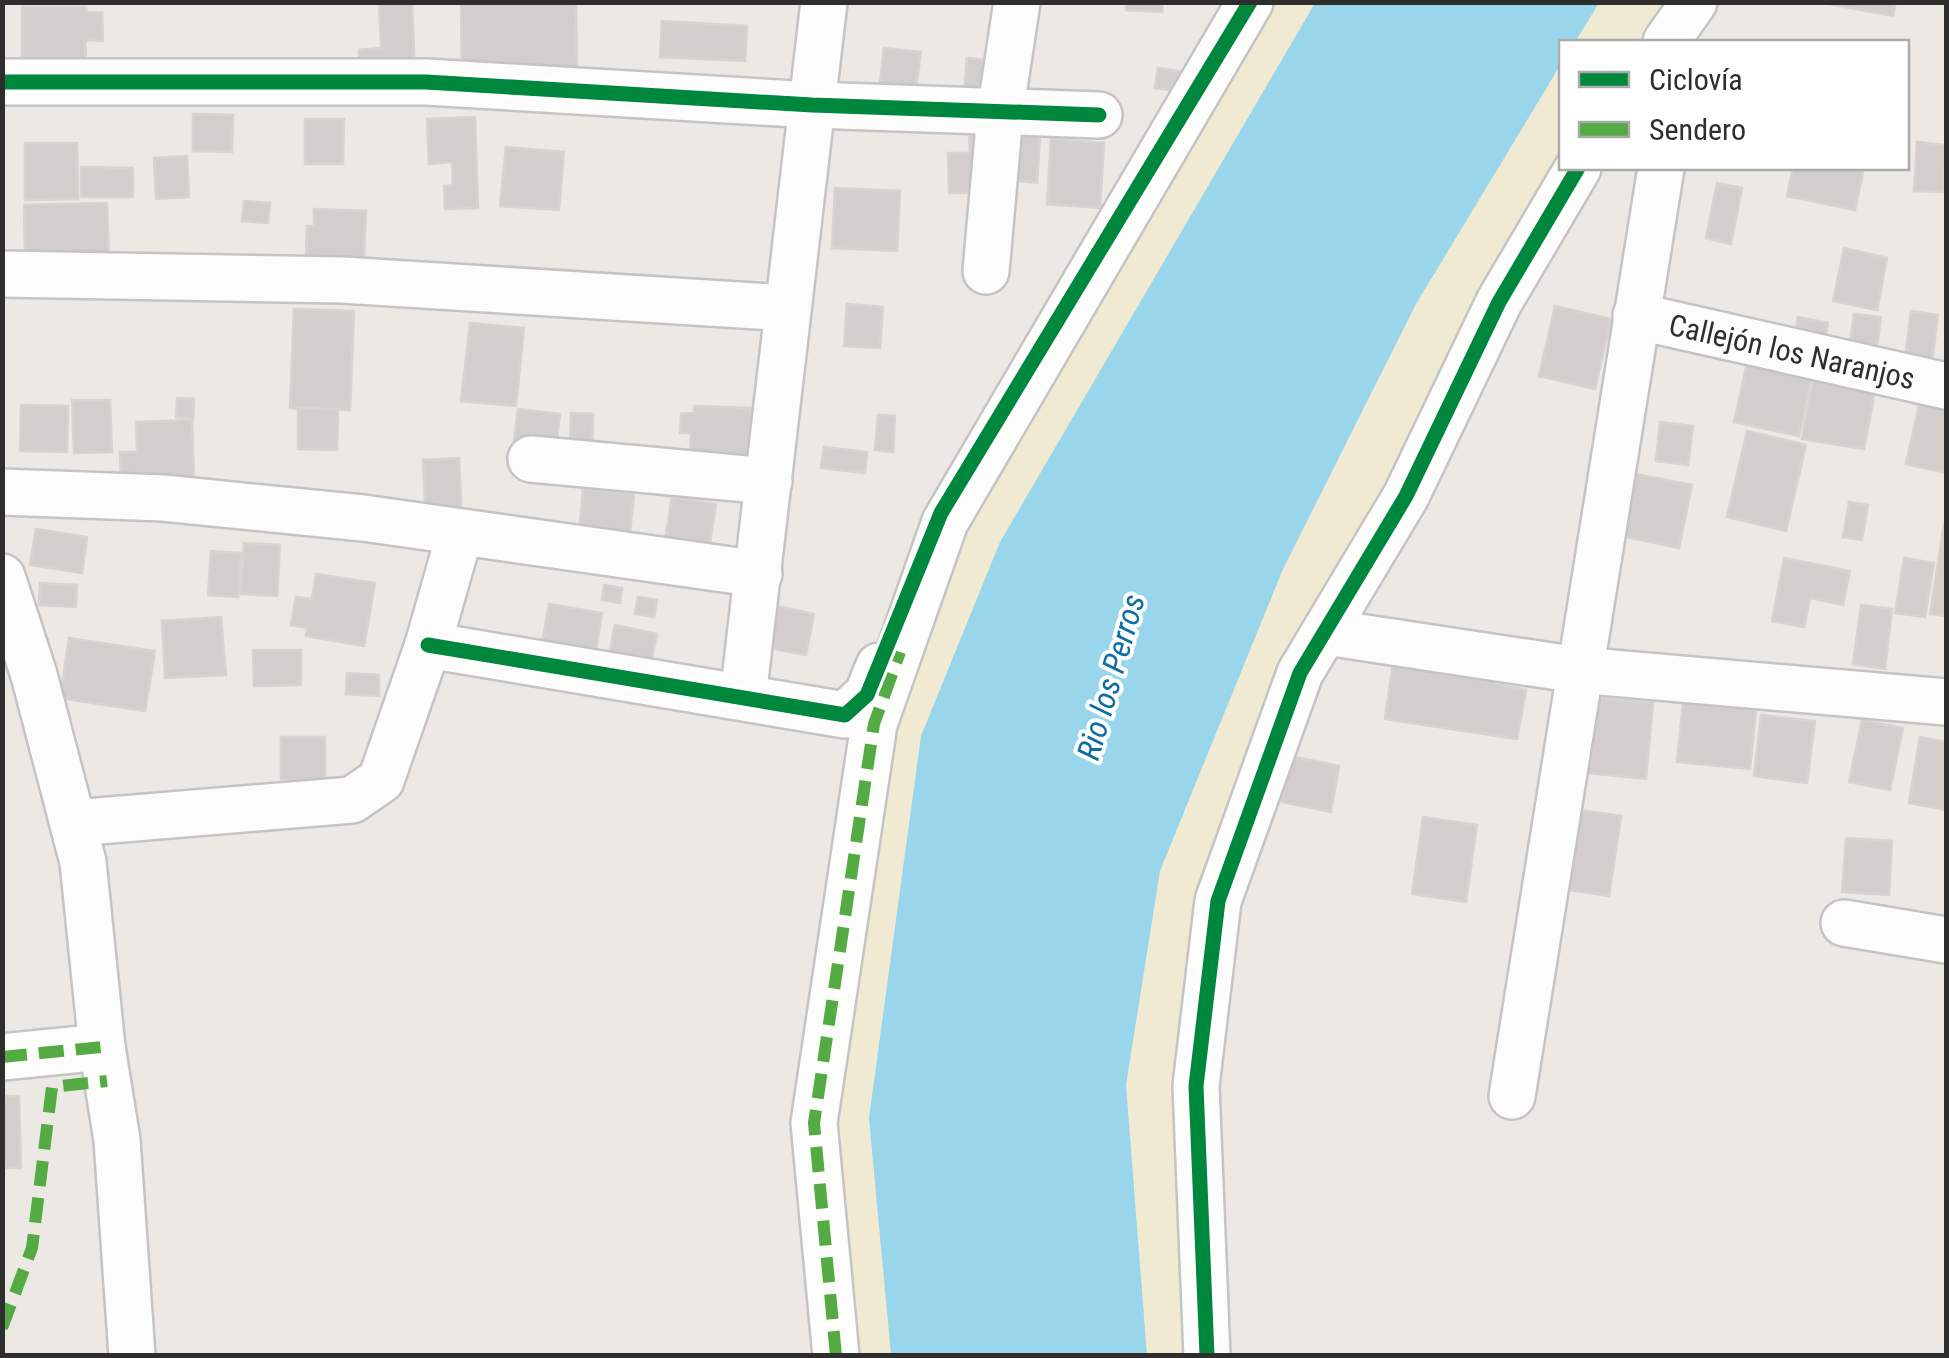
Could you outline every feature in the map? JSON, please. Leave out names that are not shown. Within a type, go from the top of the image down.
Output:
[{"type":"street","points":[[744,698],[824,2]]},
{"type":"street","points":[[986,271],[1000,114],[1017,2]]},
{"type":"street","points":[[428,645],[845,715],[867,695],[941,513],[1250,3]]},
{"type":"street","points":[[836,1356],[814,1123],[874,724],[945,522],[1250,3]]},
{"type":"street","points":[[2,82],[426,82],[1000,114],[1099,114]]},
{"type":"street","points":[[1207,1356],[1196,1086],[1218,901],[1300,673],[1406,496],[1499,302],[1577,170]]},
{"type":"street","points":[[1512,1096],[1660,170]]},
{"type":"street","points":[[2,274],[342,280],[788,308]]},
{"type":"street","name":"Callejón los Naranjos","points":[[1636,316],[1946,386]]},
{"type":"street","points":[[531,459],[770,481]]},
{"type":"street","points":[[2,492],[163,498],[759,574]]},
{"type":"street","points":[[74,822],[352,800],[381,780],[428,645],[460,533]]},
{"type":"street","points":[[2,577],[83,862],[102,1047],[118,1140],[132,1356]]},
{"type":"street","points":[[1326,632],[1578,670],[1946,702]]},
{"type":"street","points":[[1844,924],[1946,940]]},
{"type":"street","points":[[2,1057],[102,1047]]},
{"type":"sand","points":[[1250,3],[1694,3],[1667,40],[1559,40],[1561,170],[1218,901],[1207,1355],[836,1356],[814,1123],[874,724],[945,522]]},
{"type":"water","name":"Rio los Perros","points":[[1315,3],[1599,3],[1576,40],[1559,40],[1559,67],[1416,304],[1283,569],[1160,871],[1126,1085],[1147,1355],[891,1355],[869,1118],[921,736],[1000,542]]},
{"type":"building","points":[[379,2],[412,2],[415,77],[360,79],[359,50],[381,48]]},
{"type":"building","points":[[461,2],[576,2],[577,79],[462,80]]},
{"type":"building","points":[[1126,2],[1163,2],[1162,12],[1126,10]]},
{"type":"building","points":[[1819,2],[1896,2],[1893,16]]},
{"type":"building","points":[[22,7],[86,7],[86,12],[102,13],[103,41],[85,40],[86,59],[22,58]]},
{"type":"building","points":[[662,21],[747,26],[745,61],[660,57]]},
{"type":"building","points":[[884,48],[921,52],[915,95],[879,92]]},
{"type":"building","points":[[967,58],[994,61],[991,96],[964,93]]},
{"type":"building","points":[[1158,68],[1179,71],[1177,91],[1155,88]]},
{"type":"building","points":[[193,114],[233,115],[232,152],[193,151]]},
{"type":"building","points":[[475,117],[478,208],[445,209],[444,186],[453,185],[452,162],[429,164],[427,119]]},
{"type":"building","points":[[305,119],[344,119],[343,164],[305,164]]},
{"type":"building","points":[[1009,133],[1040,136],[1037,183],[1005,180]]},
{"type":"building","points":[[987,136],[989,192],[949,193],[948,153],[970,153],[969,137]]},
{"type":"building","points":[[1051,139],[1104,143],[1100,208],[1047,204]]},
{"type":"building","points":[[1917,142],[1946,145],[1943,192],[1914,191]]},
{"type":"building","points":[[25,143],[77,143],[78,199],[25,200]]},
{"type":"building","points":[[506,147],[564,152],[559,210],[500,206]]},
{"type":"building","points":[[187,156],[189,197],[156,199],[154,158]]},
{"type":"building","points":[[81,167],[133,168],[133,197],[81,197]]},
{"type":"building","points":[[1793,170],[1864,170],[1855,210],[1787,196]]},
{"type":"building","points":[[1717,183],[1742,188],[1731,244],[1706,238]]},
{"type":"building","points":[[835,188],[900,191],[897,251],[832,248]]},
{"type":"building","points":[[244,201],[270,203],[268,223],[242,221]]},
{"type":"building","points":[[107,203],[109,259],[25,260],[24,205]]},
{"type":"building","points":[[314,209],[366,211],[363,277],[305,275],[307,226],[314,226]]},
{"type":"building","points":[[1844,248],[1887,258],[1877,310],[1833,301]]},
{"type":"building","points":[[847,304],[883,307],[880,348],[844,346]]},
{"type":"building","points":[[1555,306],[1611,319],[1595,389],[1539,376]]},
{"type":"building","points":[[294,309],[354,311],[350,410],[290,408]]},
{"type":"building","points":[[1911,311],[1938,315],[1930,377],[1903,373]]},
{"type":"building","points":[[1854,314],[1881,317],[1875,362],[1848,358]]},
{"type":"building","points":[[1798,317],[1828,323],[1822,354],[1792,348]]},
{"type":"building","points":[[470,323],[524,328],[516,406],[461,401]]},
{"type":"building","points":[[1747,364],[1811,378],[1799,436],[1734,422]]},
{"type":"building","points":[[1813,380],[1875,390],[1864,449],[1802,439]]},
{"type":"building","points":[[177,398],[194,399],[193,418],[176,417]]},
{"type":"building","points":[[72,400],[110,400],[112,452],[74,453]]},
{"type":"building","points":[[1920,400],[1946,406],[1946,473],[1906,464]]},
{"type":"building","points":[[21,405],[68,406],[67,452],[20,451]]},
{"type":"building","points":[[694,406],[751,408],[750,475],[690,461],[691,433],[680,433],[681,414],[694,413]]},
{"type":"building","points":[[298,408],[338,409],[337,450],[298,449]]},
{"type":"building","points":[[518,409],[560,414],[555,455],[513,450]]},
{"type":"building","points":[[571,413],[593,414],[592,455],[570,454]]},
{"type":"building","points":[[878,415],[895,416],[893,452],[875,450]]},
{"type":"building","points":[[192,420],[194,484],[121,482],[120,452],[137,452],[136,422]]},
{"type":"building","points":[[1660,422],[1693,426],[1688,465],[1656,461]]},
{"type":"building","points":[[1747,431],[1806,445],[1786,531],[1727,517]]},
{"type":"building","points":[[824,447],[867,452],[865,473],[821,468]]},
{"type":"building","points":[[459,458],[462,521],[426,522],[423,460]]},
{"type":"building","points":[[1625,472],[1692,485],[1679,548],[1612,534]]},
{"type":"building","points":[[583,490],[634,494],[628,551],[578,546]]},
{"type":"building","points":[[672,497],[716,504],[707,565],[662,559]]},
{"type":"building","points":[[1849,502],[1868,505],[1862,540],[1843,537]]},
{"type":"building","points":[[1946,524],[1946,616],[1930,614]]},
{"type":"building","points":[[36,529],[87,537],[82,573],[30,565]]},
{"type":"building","points":[[244,543],[280,545],[277,596],[241,594]]},
{"type":"building","points":[[211,551],[241,553],[238,597],[208,595]]},
{"type":"building","points":[[1784,558],[1850,571],[1843,605],[1810,598],[1804,627],[1772,621]]},
{"type":"building","points":[[1904,558],[1934,563],[1925,617],[1895,613]]},
{"type":"building","points":[[316,574],[375,583],[364,646],[306,636],[307,628],[291,625],[296,597],[312,599]]},
{"type":"building","points":[[40,583],[77,585],[76,607],[39,605]]},
{"type":"building","points":[[604,585],[622,588],[620,603],[602,600]]},
{"type":"building","points":[[638,597],[657,600],[654,617],[635,614]]},
{"type":"building","points":[[549,604],[602,613],[593,669],[539,660]]},
{"type":"building","points":[[1861,605],[1892,609],[1885,669],[1853,664]]},
{"type":"building","points":[[777,606],[814,614],[806,655],[769,648]]},
{"type":"building","points":[[221,617],[226,675],[165,678],[162,621]]},
{"type":"building","points":[[615,625],[657,634],[647,679],[606,671]]},
{"type":"building","points":[[69,638],[155,651],[145,711],[60,698]]},
{"type":"building","points":[[253,650],[301,650],[301,685],[254,686]]},
{"type":"building","points":[[1393,663],[1492,678],[1497,684],[1526,690],[1517,739],[1385,719]]},
{"type":"building","points":[[347,673],[379,675],[379,696],[346,694]]},
{"type":"building","points":[[1582,697],[1653,703],[1646,779],[1575,772]]},
{"type":"building","points":[[1683,703],[1756,710],[1750,769],[1677,762]]},
{"type":"building","points":[[1761,715],[1815,721],[1807,783],[1754,776]]},
{"type":"building","points":[[1862,720],[1903,728],[1890,790],[1849,782]]},
{"type":"building","points":[[281,737],[325,737],[325,780],[281,779]]},
{"type":"building","points":[[1920,737],[1946,742],[1946,810],[1909,803]]},
{"type":"building","points":[[1290,756],[1339,766],[1331,812],[1282,802]]},
{"type":"building","points":[[1566,808],[1621,816],[1609,896],[1555,888]]},
{"type":"building","points":[[1423,817],[1477,825],[1466,902],[1412,894]]},
{"type":"building","points":[[1846,838],[1892,841],[1889,895],[1842,892]]},
{"type":"building","points":[[2,1096],[19,1096],[21,1168],[2,1168]]},
{"type":"marked path","points":[[836,1356],[814,1123],[874,724],[900,652]]},
{"type":"marked path","points":[[2,1057],[102,1047]]},
{"type":"marked path","points":[[2,1328],[32,1248],[52,1087],[107,1081]]},
{"type":"cycle path","points":[[428,645],[845,715],[867,695],[941,513],[1250,2]]},
{"type":"cycle path","points":[[2,82],[426,82],[812,105],[1099,115]]},
{"type":"cycle path","points":[[1207,1356],[1196,1086],[1218,901],[1300,673],[1406,496],[1499,302],[1577,170]]}]
